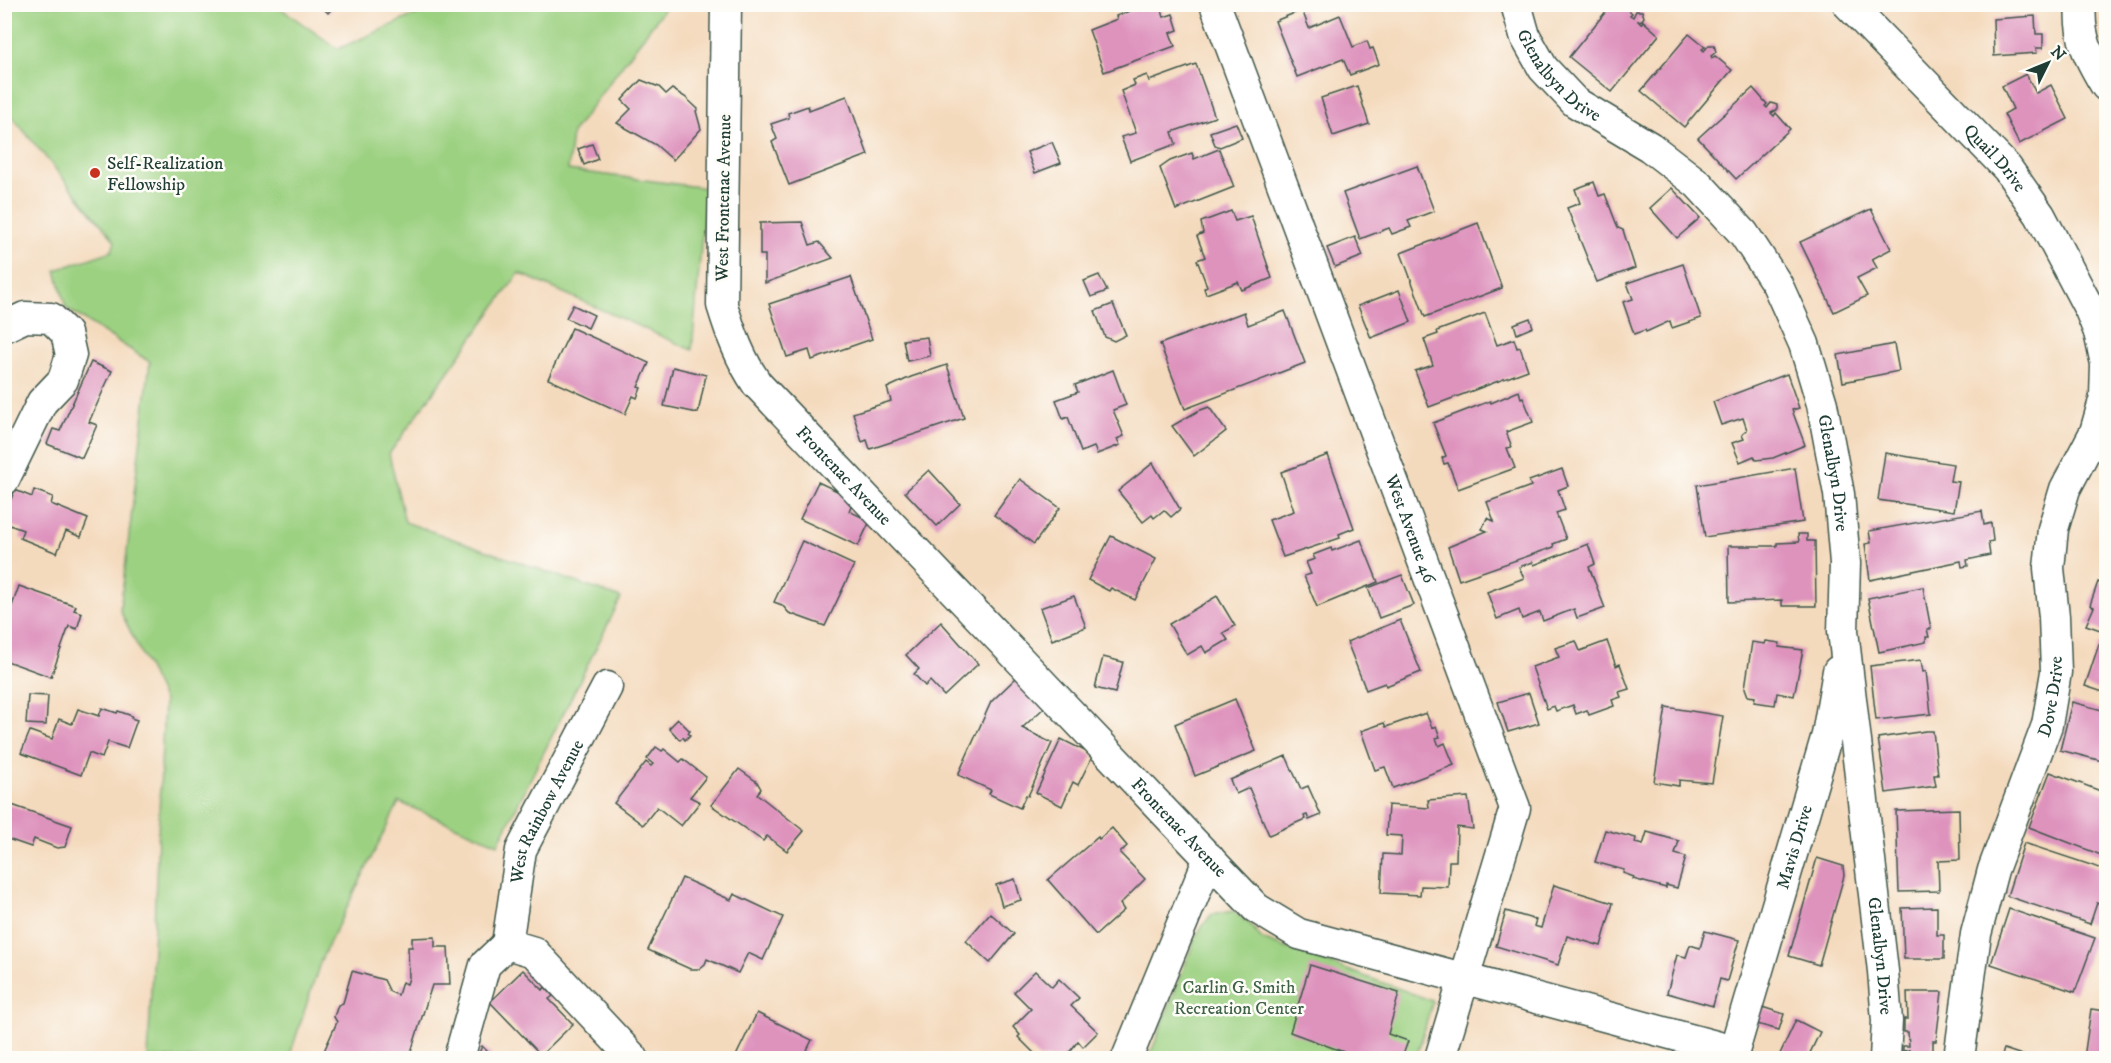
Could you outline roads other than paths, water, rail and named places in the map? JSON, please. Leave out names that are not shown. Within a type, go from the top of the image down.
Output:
[{"type":"street","name":"West Frontenac Avenue","points":[[726,4],[722,305],[732,339],[744,365],[757,384]]},
{"type":"street","name":"West Avenue 46","points":[[1215,4],[1515,808],[1440,1059]]},
{"type":"street","name":"Glenalbyn Drive","points":[[1516,4],[1525,36],[1543,68],[1575,102],[1650,147],[1698,184],[1744,234],[1777,284],[1804,344],[1822,404],[1839,494],[1845,563],[1843,631],[1883,971],[1887,1021],[1885,1059]]},
{"type":"street","name":"Quail Drive","points":[[1848,4],[2007,168],[2040,215],[2103,333]]},
{"type":"street","points":[[2081,4],[2082,39],[2090,61],[2106,86]]},
{"type":"street","points":[[4,327],[25,317],[51,318],[66,333],[71,355],[63,380],[42,402],[4,480]]},
{"type":"street","name":"Dove Drive","points":[[1959,1059],[1976,934],[1994,870],[2047,725],[2056,672],[2049,568],[2053,530],[2065,489],[2095,432],[2105,397],[2106,364],[2103,333]]},
{"type":"street","name":"Frontenac Avenue","points":[[757,384],[1256,908],[1299,934],[1465,977],[1733,1054]]},
{"type":"street","name":"Mavis Drive","points":[[1733,1054],[1827,735],[1843,631]]},
{"type":"street","name":"West Rainbow Avenue","points":[[507,944],[521,850],[607,687]]},
{"type":"street","points":[[1127,1059],[1209,858]]},
{"type":"street","points":[[459,1059],[485,964],[507,944],[534,952],[633,1059]]},
{"type":"place","name":"Self-Realization Fellowship","points":[[95,173]]},
{"type":"park label","name":"Carlin G. Smith Recreation Center","points":[[1239,997]]}]
